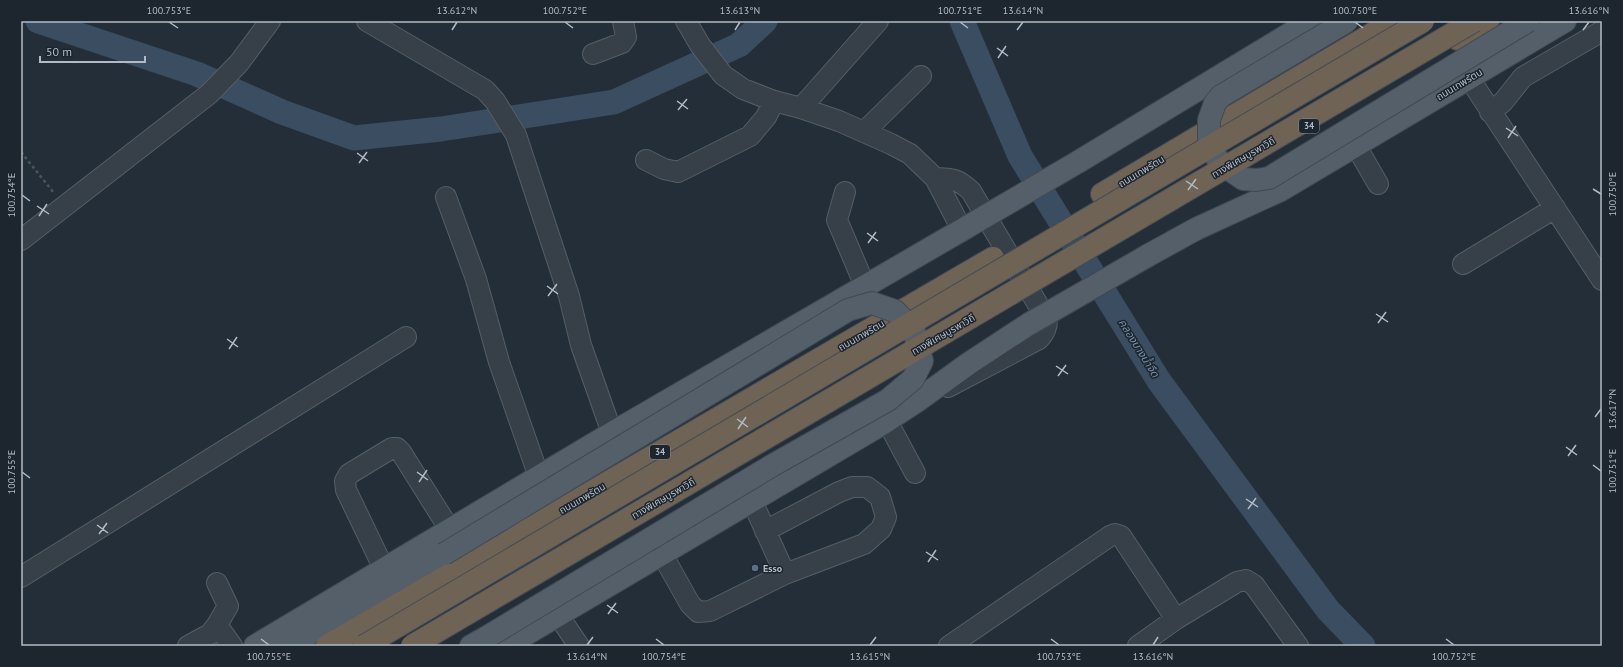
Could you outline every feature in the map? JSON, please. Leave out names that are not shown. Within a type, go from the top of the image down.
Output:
[{"type":"highway","name":"ถนนเทพรัตน","points":[[327,646],[993,258],[1394,21]]},
{"type":"highway","points":[[364,646],[1423,21]]},
{"type":"highway","name":"ทางพิเศษบูรพาวิถี","points":[[412,646],[1474,21]]},
{"type":"highway","name":"34","points":[[428,646],[1488,21]]},
{"type":"main road","points":[[255,646],[612,433],[1078,162],[1311,21]]},
{"type":"main road","points":[[1347,21],[1221,96],[1215,104],[1209,120],[1209,145],[1220,163],[1243,179],[1256,180],[1269,178],[1528,21]]},
{"type":"main road","name":"ถนนเทพรัตน","points":[[517,643],[558,615],[887,421],[968,364],[1029,324],[1196,229],[1281,190],[1565,21]]},
{"type":"main road","points":[[289,646],[848,310],[872,303],[895,311],[914,331],[922,361],[913,380],[888,400],[773,465],[479,641]]},
{"type":"street","points":[[21,240],[209,94],[239,63],[270,21]]},
{"type":"street","points":[[367,21],[465,77],[485,90],[496,101],[516,135],[568,296],[581,345],[612,433]]},
{"type":"street","points":[[593,54],[622,44],[626,37],[623,21]]},
{"type":"street","points":[[686,21],[700,45],[723,75],[743,89],[774,101],[801,108],[864,132],[910,154],[935,178],[964,228]]},
{"type":"street","points":[[801,108],[878,21]]},
{"type":"street","points":[[1490,112],[1503,102],[1523,77],[1602,31]]},
{"type":"street","points":[[864,132],[921,76]]},
{"type":"street","points":[[1468,78],[1555,208],[1599,269]]},
{"type":"street","points":[[646,160],[664,169],[678,172],[750,136],[764,120],[774,101]]},
{"type":"street","points":[[1356,146],[1378,184]]},
{"type":"street","points":[[917,401],[961,381],[1039,339],[1044,334],[1047,327],[1047,320],[971,191],[963,184],[951,178],[935,178]]},
{"type":"street","points":[[845,192],[837,220],[865,286]]},
{"type":"street","points":[[446,198],[476,279],[499,362],[538,477]]},
{"type":"street","points":[[1463,264],[1555,208]]},
{"type":"street","points":[[21,577],[406,338]]},
{"type":"street","points":[[887,421],[915,473]]},
{"type":"street","points":[[384,569],[346,490],[345,481],[349,474],[392,448],[397,448],[401,452],[450,530]]},
{"type":"street","points":[[662,554],[690,604],[698,612],[710,611],[785,574],[864,544],[881,529],[886,517],[880,497],[867,487],[852,487],[839,492],[766,531]]},
{"type":"street","points":[[752,501],[785,574]]},
{"type":"street","points":[[949,646],[1115,534],[1121,536],[1176,619]]},
{"type":"street","points":[[1138,646],[1176,619],[1237,582],[1246,580],[1254,586],[1298,646]]},
{"type":"street","points":[[188,646],[210,634],[228,606],[217,584]]},
{"type":"street","points":[[558,615],[579,646]]},
{"type":"street","points":[[217,625],[232,646]]},
{"type":"path","points":[[21,152],[64,206]]},
{"type":"waterway","points":[[38,21],[197,74],[282,112],[354,138],[441,129],[614,102],[739,45],[765,21]]},
{"type":"waterway","name":"คลองบางน้ำจืด","points":[[962,21],[1020,156],[1159,381],[1328,610],[1363,646]]},
{"type":"place","name":"Esso","points":[[755,568]]}]
